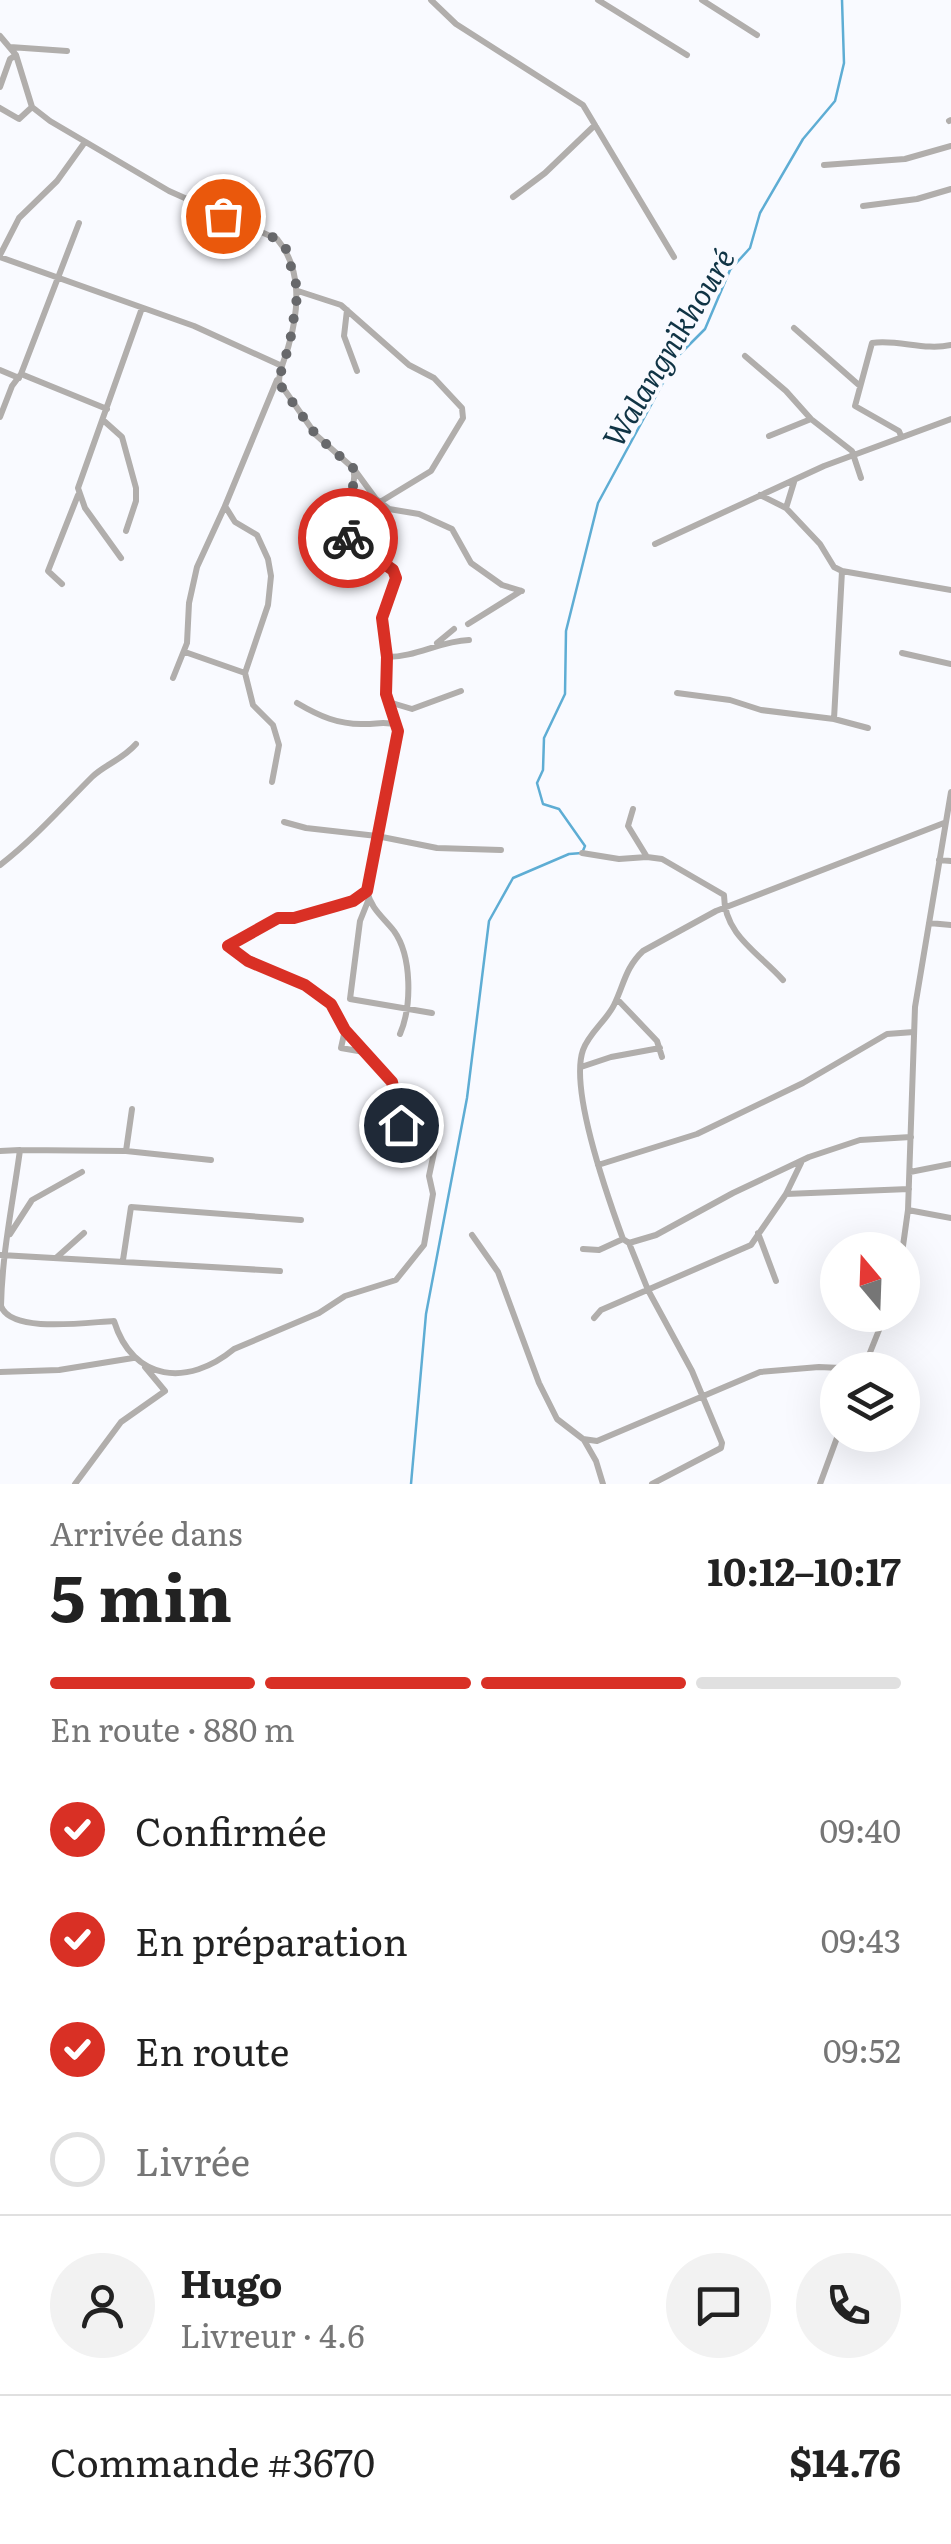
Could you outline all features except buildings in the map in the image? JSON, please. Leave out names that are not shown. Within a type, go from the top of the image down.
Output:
[{"type":"street","points":[[431,0],[456,24],[583,106],[674,257]]},
{"type":"street","points":[[598,0],[686,56]]},
{"type":"street","points":[[702,0],[758,36]]},
{"type":"street","points":[[0,36],[16,54],[32,107],[169,191],[277,239],[286,249],[298,291],[290,342],[280,370],[197,567],[185,652],[173,678]]},
{"type":"street","points":[[10,47],[68,51]]},
{"type":"street","points":[[0,87],[10,59],[16,54]]},
{"type":"street","points":[[0,108],[19,119],[32,107]]},
{"type":"street","points":[[513,197],[545,174],[595,126]]},
{"type":"street","points":[[85,142],[58,181],[19,218],[0,256],[194,326],[280,370]]},
{"type":"street","points":[[824,164],[905,159],[951,146]]},
{"type":"street","points":[[863,206],[951,189]]},
{"type":"street","points":[[0,417],[20,376],[79,223]]},
{"type":"street","points":[[298,291],[341,305],[409,365],[434,378],[462,408],[463,418],[431,471],[380,502]]},
{"type":"street","points":[[62,584],[48,571],[142,308]]},
{"type":"street","points":[[346,310],[344,336],[357,371]]},
{"type":"street","points":[[794,328],[860,386]]},
{"type":"street","points":[[901,436],[899,430],[855,406],[872,343],[886,341],[936,348],[951,345]]},
{"type":"street","points":[[745,356],[811,419],[856,455],[861,478]]},
{"type":"street","points":[[0,370],[108,409]]},
{"type":"street","points":[[280,370],[278,382],[316,435],[353,468],[380,502],[390,509],[419,514],[452,529],[471,563],[502,585],[522,591],[468,624]]},
{"type":"street","points":[[769,436],[811,419]]},
{"type":"street","points":[[103,420],[122,437],[136,488],[126,532]]},
{"type":"street","points":[[655,544],[824,466],[951,420]]},
{"type":"street","points":[[353,468],[353,487],[338,520],[346,536],[393,570],[396,578],[382,618],[386,694],[397,725],[368,895],[360,921],[350,999],[432,1013]]},
{"type":"street","points":[[786,508],[794,482]]},
{"type":"street","points":[[78,494],[121,558]]},
{"type":"street","points":[[760,495],[786,508],[842,571],[951,590]]},
{"type":"street","points":[[225,506],[234,522],[261,540],[271,576],[264,617],[245,672],[253,705],[273,724],[278,744],[272,782]]},
{"type":"street","points":[[834,719],[842,571]]},
{"type":"street","points":[[432,647],[454,629]]},
{"type":"street","points":[[387,657],[402,657],[452,641],[469,640]]},
{"type":"street","points":[[185,652],[245,672]]},
{"type":"street","points":[[902,653],[951,664]]},
{"type":"street","points":[[390,702],[412,710],[461,691]]},
{"type":"street","points":[[676,693],[868,728]]},
{"type":"street","points":[[297,703],[326,720],[364,724],[387,721],[397,725]]},
{"type":"street","points":[[0,866],[41,831],[96,773],[111,766],[136,744]]},
{"type":"street","points":[[905,1232],[915,1007],[951,792]]},
{"type":"street","points":[[633,809],[628,826],[647,857]]},
{"type":"street","points":[[284,822],[437,848],[502,850]]},
{"type":"street","points":[[652,1484],[721,1448],[722,1443],[692,1371],[626,1241],[598,1165],[580,1068],[584,1047],[616,998],[633,961],[643,952],[720,909],[944,824]]},
{"type":"street","points":[[582,854],[662,859],[724,895],[720,909],[734,933],[783,980]]},
{"type":"street","points":[[939,860],[951,861]]},
{"type":"street","points":[[368,895],[404,948],[406,1010],[400,1034]]},
{"type":"street","points":[[144,1366],[191,1373],[234,1349],[319,1313],[345,1296],[396,1280],[424,1245],[433,1194],[428,1176],[438,1134],[401,1125],[392,1082],[345,1030],[341,1017],[320,994],[248,961],[228,946],[278,918],[294,918],[368,895]]},
{"type":"street","points":[[929,923],[951,925]]},
{"type":"street","points":[[580,1068],[610,1057],[661,1052],[616,998]]},
{"type":"street","points":[[345,1030],[341,1048],[364,1052]]},
{"type":"street","points":[[598,1165],[697,1134],[803,1083],[886,1034],[914,1032]]},
{"type":"street","points":[[126,1152],[132,1109]]},
{"type":"street","points":[[584,1249],[599,1250],[656,1235],[733,1193],[860,1140],[911,1137]]},
{"type":"street","points":[[20,1150],[8,1236],[1,1255],[4,1314],[12,1319],[51,1324],[114,1321],[121,1342],[165,1391],[121,1422],[75,1484]]},
{"type":"street","points":[[0,1151],[126,1152],[212,1160]]},
{"type":"street","points":[[594,1318],[602,1310],[751,1245],[786,1194],[802,1162]]},
{"type":"street","points":[[910,1172],[951,1164]]},
{"type":"street","points":[[8,1236],[32,1200],[82,1172]]},
{"type":"street","points":[[786,1194],[909,1188]]},
{"type":"street","points":[[123,1260],[131,1207],[301,1220]]},
{"type":"street","points":[[908,1210],[951,1218]]},
{"type":"street","points":[[758,1233],[776,1281]]},
{"type":"street","points":[[55,1259],[84,1234]]},
{"type":"street","points":[[472,1235],[498,1272],[539,1383],[557,1419],[583,1439],[603,1484]]},
{"type":"street","points":[[1,1255],[280,1272]]},
{"type":"street","points":[[0,1372],[60,1370],[134,1358]]},
{"type":"street","points":[[583,1439],[597,1441],[760,1372],[820,1367]]},
{"type":"street","points":[[820,1484],[832,1452]]},
{"type":"waterway","name":"Walangnikhouré","points":[[411,1484],[426,1314],[467,1098],[489,921],[513,878],[569,854],[582,853],[585,846],[559,809],[543,804],[537,783],[543,770],[544,738],[565,694],[566,631],[598,503],[677,357],[705,329],[730,270],[750,248],[760,213],[803,139],[835,101],[844,63],[842,0]]},
{"type":"way so far","points":[[223,216],[277,239],[286,249],[298,291],[290,342],[278,382],[316,435],[356,474],[338,520],[348,538]]},
{"type":"route","points":[[348,538],[393,570],[396,578],[382,618],[386,694],[398,731],[367,891],[353,901],[294,918],[278,918],[228,946],[248,961],[305,985],[331,1004],[345,1030],[392,1082],[401,1125]]}]
